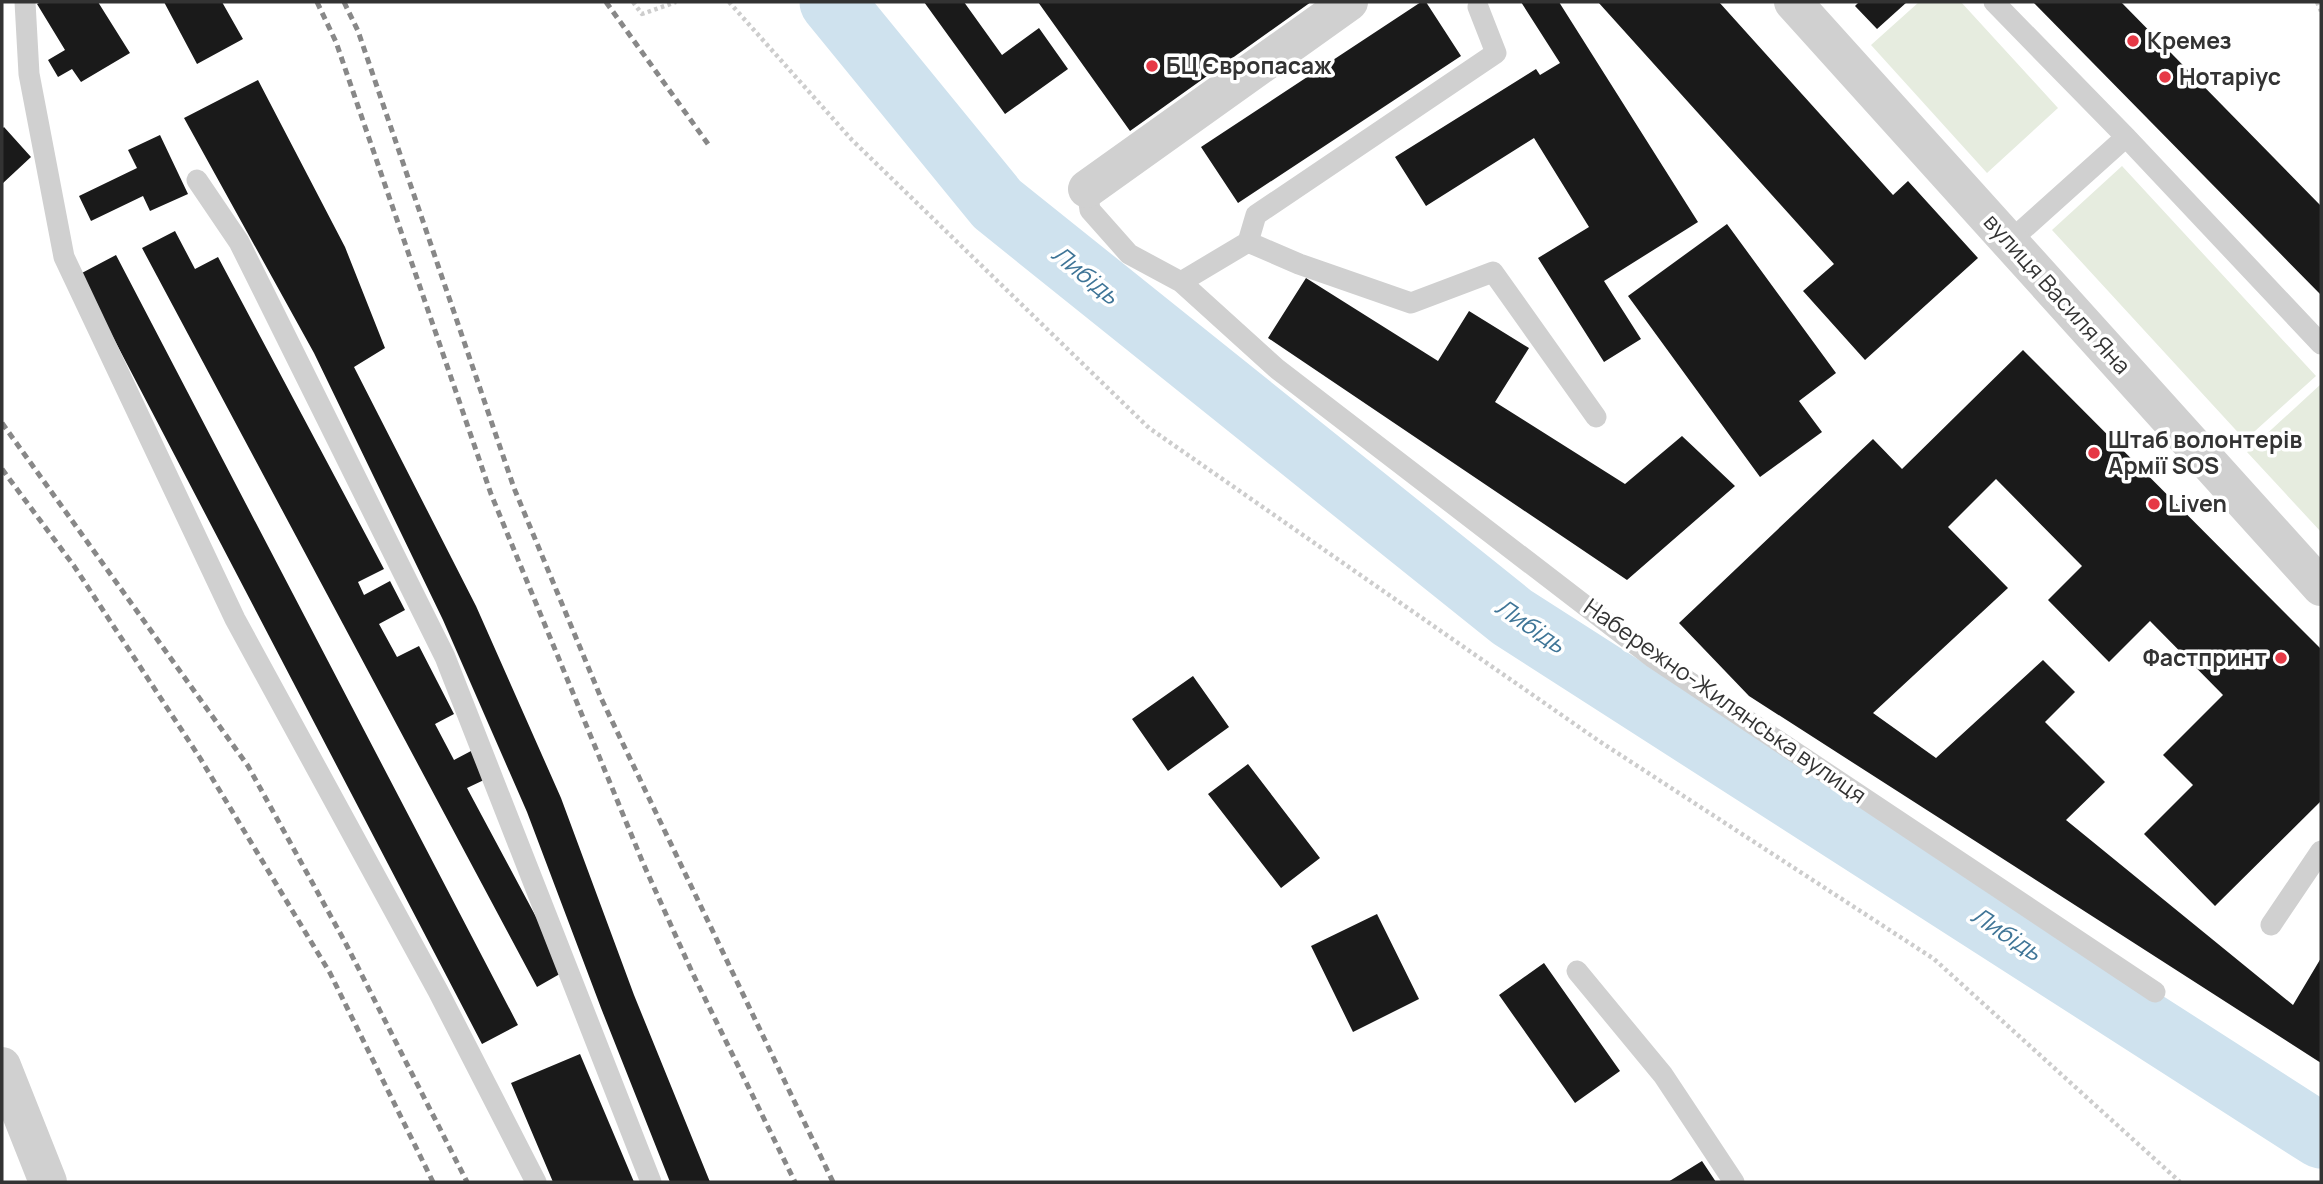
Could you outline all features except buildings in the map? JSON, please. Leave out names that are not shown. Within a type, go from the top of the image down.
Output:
[{"type":"street","points":[[1087,189],[1349,2]]},
{"type":"street","name":"вулиця Василя Яна","points":[[1800,4],[2321,587]]},
{"type":"street","points":[[2,1066],[48,1182]]},
{"type":"lane","points":[[25,2],[29,74],[64,257],[236,619],[438,991],[536,1182]]},
{"type":"lane","points":[[1994,2],[2126,137],[2321,344]]},
{"type":"lane","points":[[1181,282],[1248,242],[1256,215],[1496,53],[1478,7]]},
{"type":"lane","points":[[2010,241],[2126,137]]},
{"type":"lane","points":[[197,180],[239,242],[445,657],[651,1182]]},
{"type":"lane","name":"Набережно-Жилянська вулиця","points":[[1087,189],[1090,210],[1129,254],[1181,282],[1276,368],[1652,657],[2155,992]]},
{"type":"lane","points":[[1248,242],[1299,264],[1411,303],[1493,272],[1596,416]]},
{"type":"lane","points":[[2271,925],[2321,851]]},
{"type":"lane","points":[[1577,971],[1662,1075],[1734,1182]]},
{"type":"path","points":[[633,2],[642,14],[676,2]]},
{"type":"path","points":[[729,2],[852,140],[1150,428],[1599,741],[1934,959],[2180,1182]]},
{"type":"path","points":[[2317,2],[2321,11]]},
{"type":"shaded area","points":[[1919,2],[1961,2],[2058,108],[1987,173],[1871,45]]},
{"type":"shaded area","points":[[2122,166],[2316,376],[2245,440],[2052,230]]},
{"type":"shaded area","points":[[2321,384],[2321,532],[2247,452]]},
{"type":"waterway","name":"Либідь","points":[[832,2],[997,204],[1512,617],[2321,1136]]},
{"type":"railway","points":[[317,2],[336,42],[491,494],[643,863],[692,972],[795,1182]]},
{"type":"railway","points":[[344,2],[358,31],[514,488],[601,698],[833,1182]]},
{"type":"railway","points":[[606,2],[708,144]]},
{"type":"railway","points":[[2,423],[248,766],[345,942],[467,1182]]},
{"type":"railway","points":[[2,469],[74,566],[200,758],[330,973],[433,1182]]},
{"type":"place","name":"Кремез","points":[[2133,41]]},
{"type":"place","name":"БЦ Європасаж","points":[[1152,66]]},
{"type":"place","name":"Нотаріус","points":[[2165,77]]},
{"type":"place","name":"Штаб волонтерів Армії SOS","points":[[2094,453]]},
{"type":"place","name":"Liven","points":[[2154,504]]},
{"type":"place","name":"Фастпринт","points":[[2281,658]]}]
